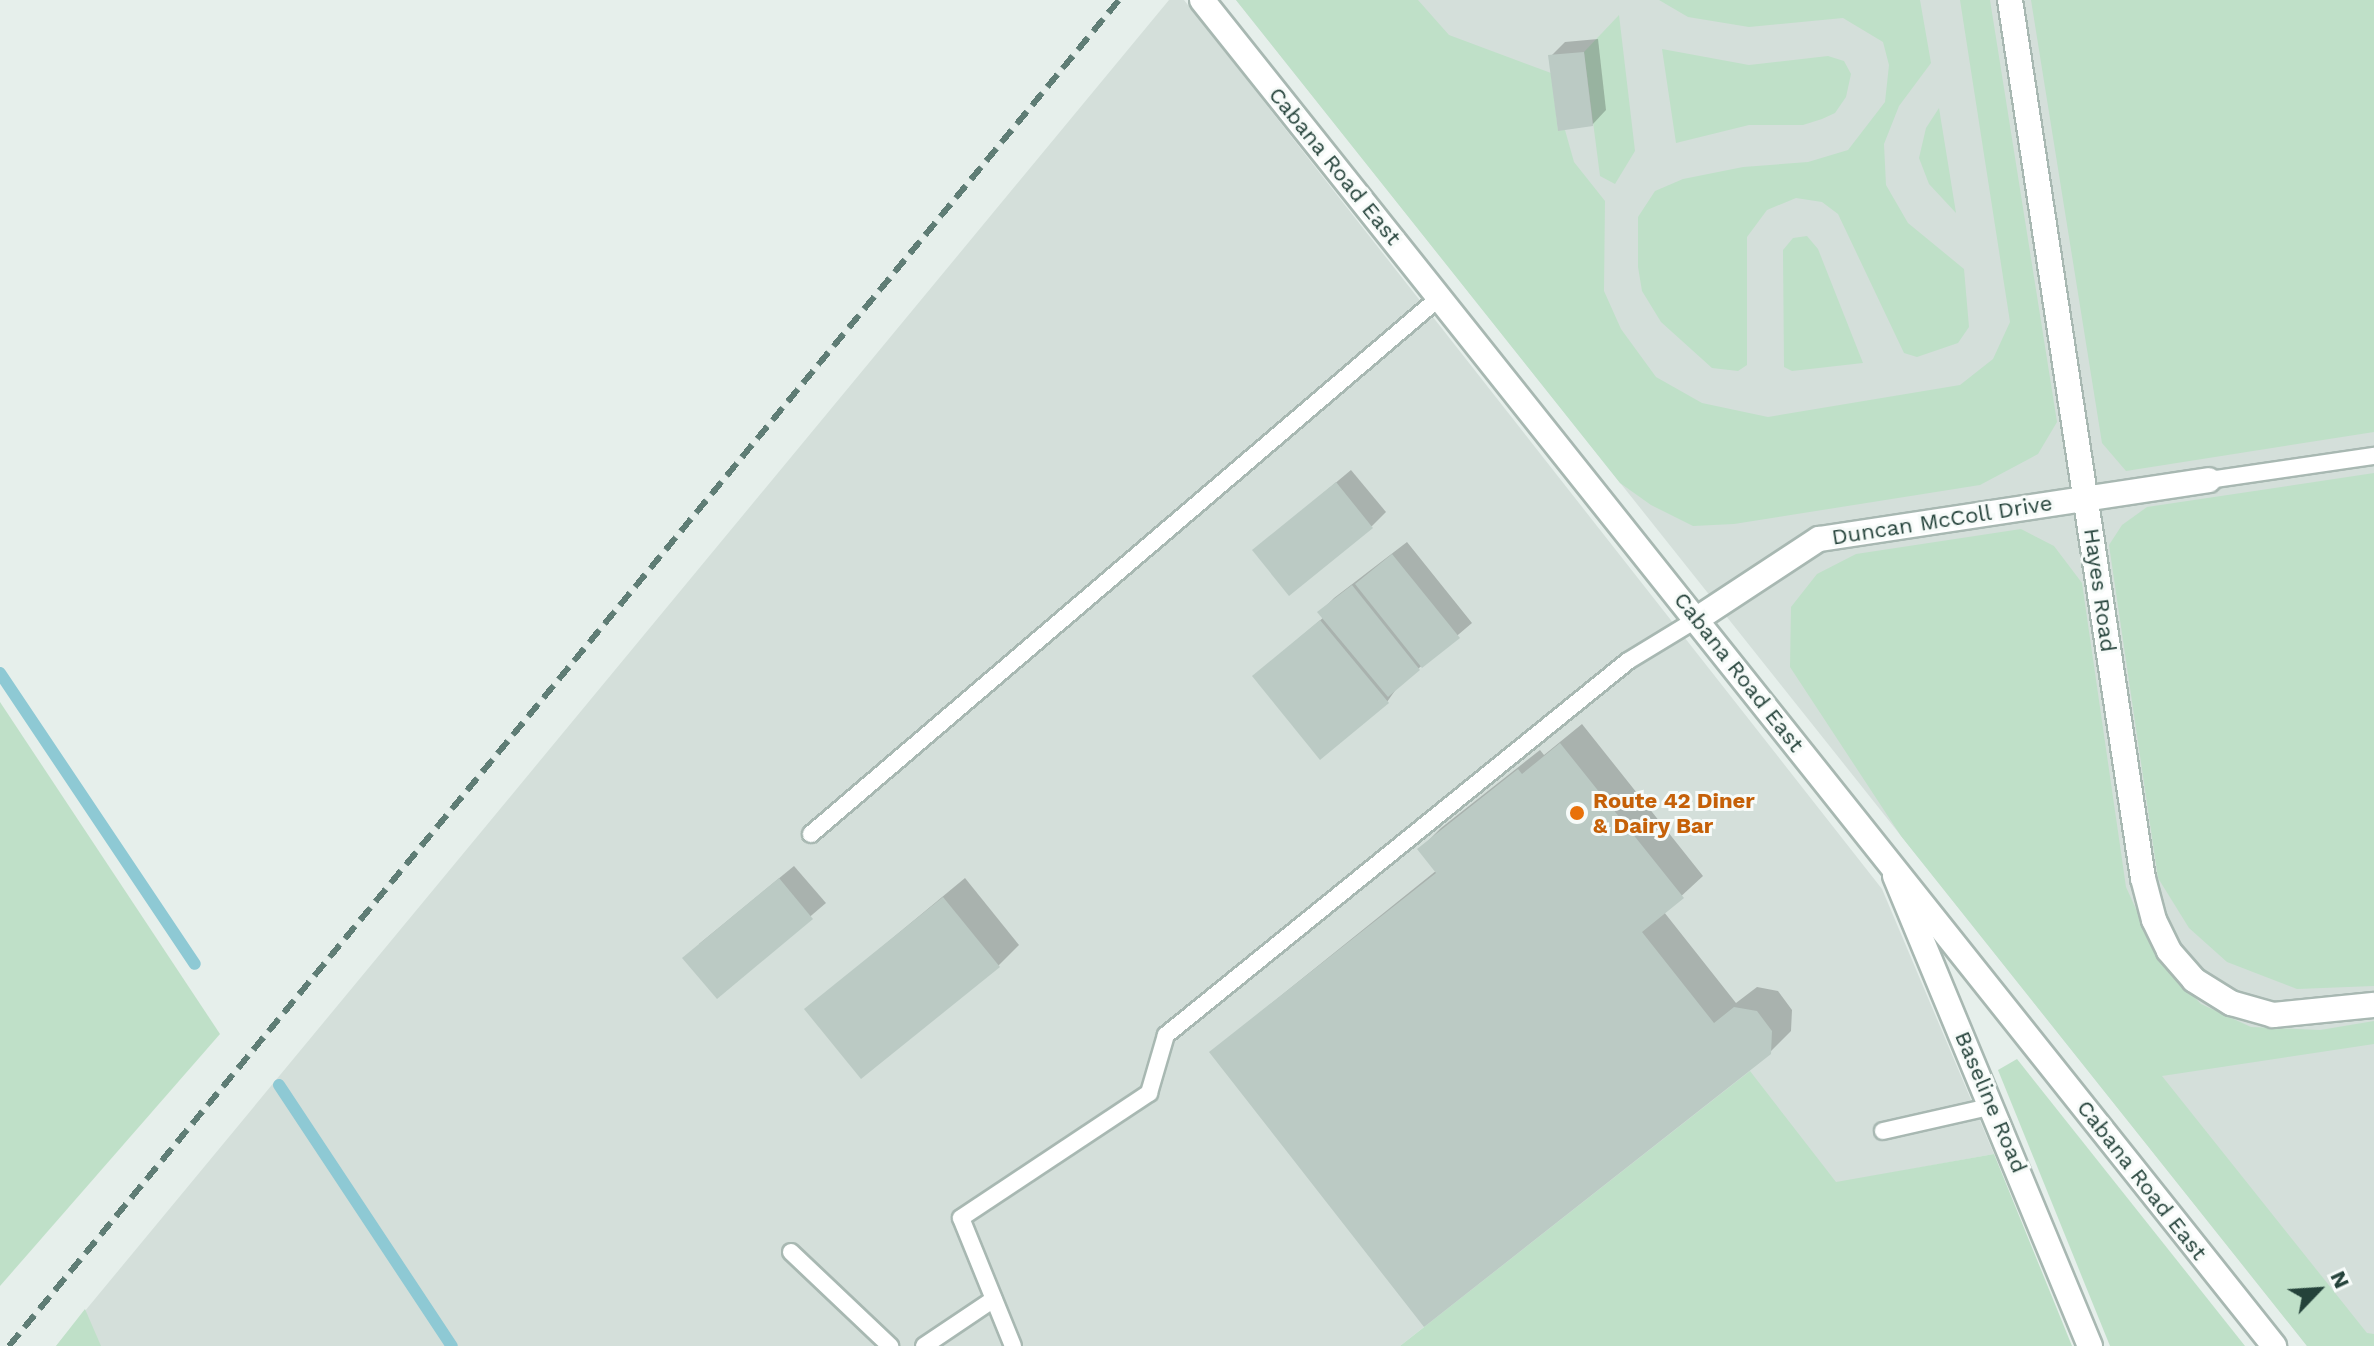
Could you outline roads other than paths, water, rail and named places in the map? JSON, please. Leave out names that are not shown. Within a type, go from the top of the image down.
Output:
[{"type":"street","name":"Cabana Road East","points":[[1202,0],[2274,1346]]},
{"type":"street","name":"Hayes Road","points":[[2010,0],[2143,878],[2169,951],[2194,980],[2218,995],[2273,1015],[2374,1005]]},
{"type":"street","name":"Duncan McColl Drive","points":[[1697,619],[1819,539],[2209,480]]},
{"type":"street","name":"Baseline Road","points":[[1888,860],[1993,1106],[2090,1346]]},
{"type":"lane","points":[[811,834],[1440,297]]},
{"type":"lane","points":[[2209,480],[2374,456]]},
{"type":"lane","points":[[1013,1346],[961,1218],[1149,1093],[1166,1035],[1628,661],[1697,619]]},
{"type":"lane","points":[[1883,1131],[1993,1106]]},
{"type":"lane","points":[[791,1252],[890,1346]]},
{"type":"lane","points":[[924,1346],[994,1299]]},
{"type":"waterway","points":[[0,673],[195,964]]},
{"type":"waterway","points":[[279,1085],[452,1346]]},
{"type":"railway","points":[[9,1346],[1119,0]]},
{"type":"place","name":"Route 42 Diner & Dairy Bar","points":[[1577,813]]}]
